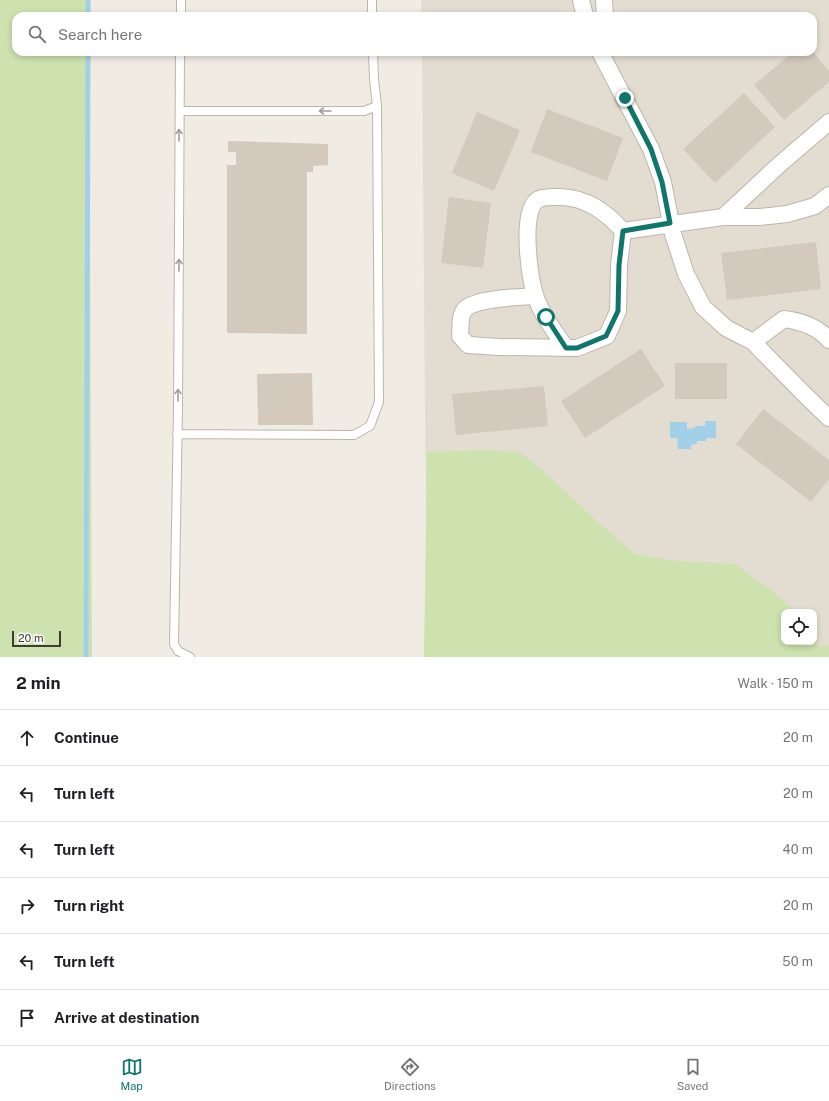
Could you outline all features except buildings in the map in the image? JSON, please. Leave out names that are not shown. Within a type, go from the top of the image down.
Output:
[{"type":"street","points":[[581,0],[584,12]]},
{"type":"street","points":[[604,0],[605,12]]},
{"type":"street","points":[[604,56],[651,149],[662,182],[673,234],[686,274],[703,307],[726,328],[753,342],[829,418]]},
{"type":"street","points":[[723,217],[780,164],[829,122]]},
{"type":"street","points":[[623,231],[670,223],[723,217],[759,217],[787,214],[815,206],[829,195]]},
{"type":"street","points":[[535,296],[492,299],[466,308],[461,318],[460,336],[468,345],[566,348],[577,348],[606,336],[618,311],[619,265],[623,231],[610,216],[595,206],[571,197],[550,197],[539,199],[531,207],[528,218],[528,255],[535,296],[546,317],[566,348]]},
{"type":"street","points":[[753,342],[784,319],[799,321],[824,334],[829,340]]},
{"type":"lane","points":[[181,0],[181,12]]},
{"type":"lane","points":[[372,0],[372,12]]},
{"type":"lane","points":[[180,56],[174,644],[178,651],[190,657]]},
{"type":"lane","points":[[177,434],[354,435],[370,426],[379,402],[377,106],[373,56]]},
{"type":"lane","points":[[180,111],[364,111],[377,106]]},
{"type":"shaded area","points":[[421,0],[829,0],[829,657],[427,657],[422,56],[817,56],[817,12],[421,12]]},
{"type":"green space","points":[[0,0],[89,0],[89,12],[12,12],[12,56],[89,56],[92,657],[0,657]]},
{"type":"green space","points":[[482,450],[507,451],[522,454],[549,476],[601,525],[635,554],[668,560],[735,564],[771,590],[792,609],[781,609],[781,645],[817,644],[818,646],[829,646],[829,657],[424,657],[427,452]]},
{"type":"water","points":[[705,421],[716,421],[716,438],[706,438],[706,441],[697,441],[697,444],[691,445],[691,449],[678,449],[677,438],[670,438],[670,422],[687,422],[687,429],[695,428],[695,426],[705,426]]},
{"type":"waterway","points":[[88,0],[88,12]]},
{"type":"waterway","points":[[86,657],[88,56]]},
{"type":"route","points":[[546,317],[566,348],[577,348],[606,336],[618,311],[619,265],[623,231],[670,223],[662,182],[651,149],[625,98]]}]
